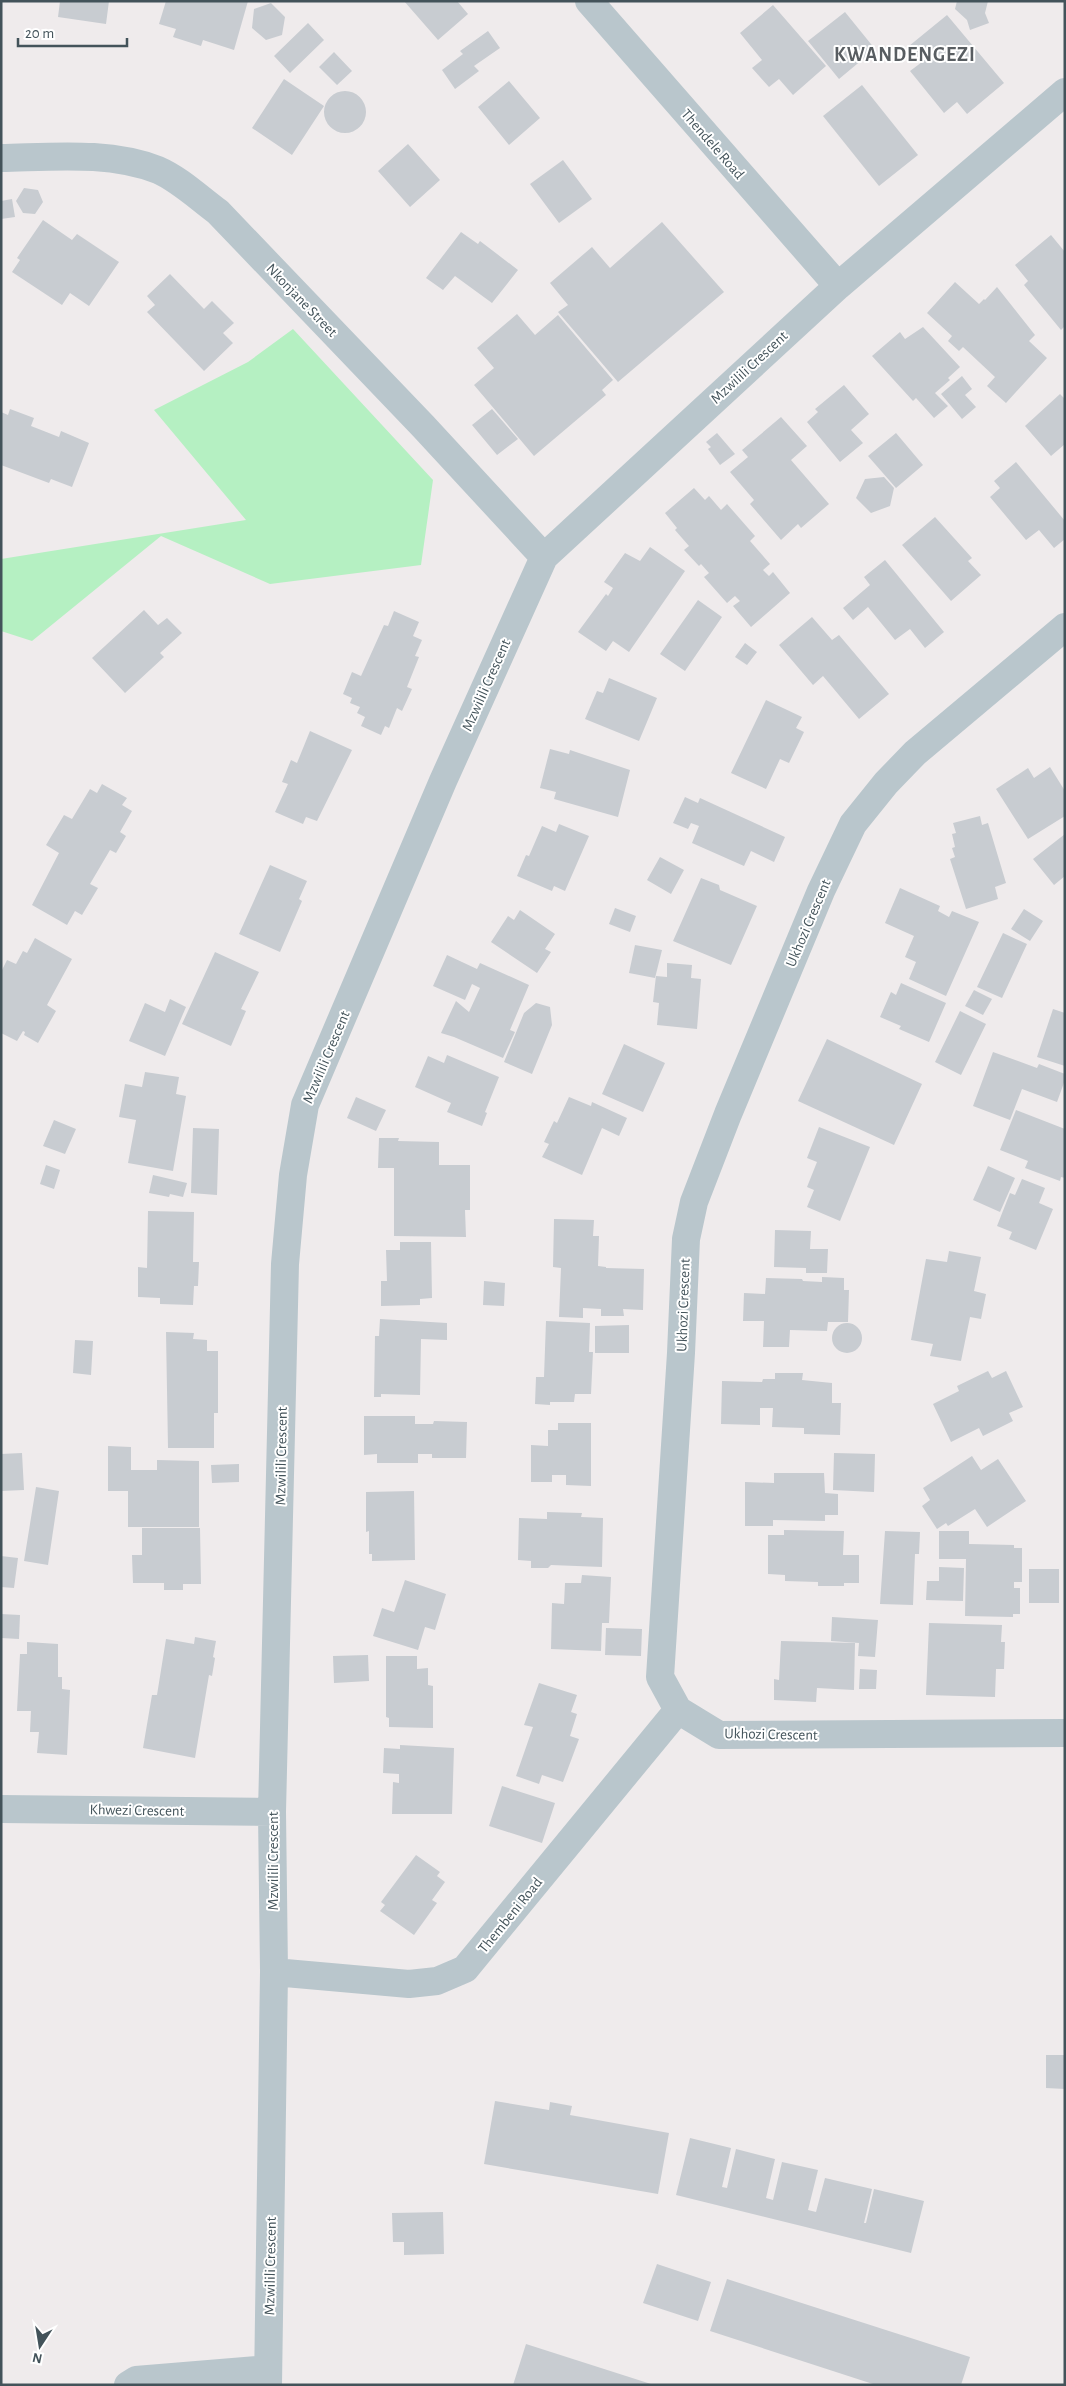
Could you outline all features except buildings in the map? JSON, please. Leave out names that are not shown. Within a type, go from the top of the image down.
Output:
[{"type":"street","name":"Thendele Road","points":[[589,1],[838,286]]},
{"type":"street","name":"Mzwilili Crescent","points":[[268,2377],[274,1972],[272,1812],[286,1264],[293,1175],[305,1106],[443,781],[544,557],[838,286],[1065,92]]},
{"type":"street","name":"Nkonjane Street","points":[[1,158],[98,157],[129,162],[159,171],[188,189],[218,212],[423,426],[544,557]]},
{"type":"street","name":"Ukhozi Crescent","points":[[1065,627],[915,753],[886,782],[854,824],[817,900],[728,1114],[694,1202],[686,1239],[681,1353],[660,1678],[678,1710],[719,1735],[1065,1734]]},
{"type":"street","name":"Thembeni Road","points":[[274,1972],[409,1984],[438,1981],[465,1969],[678,1710]]},
{"type":"street","name":"Khwezi Crescent","points":[[1,1809],[272,1812]]},
{"type":"street","points":[[128,2385],[136,2380],[268,2377]]},
{"type":"green space","points":[[293,329],[433,480],[421,565],[270,584],[161,536],[32,641],[1,631],[1,559],[246,520],[154,410],[248,362]]},
{"type":"district","name":"KWANDENGEZI","points":[[905,54]]}]
